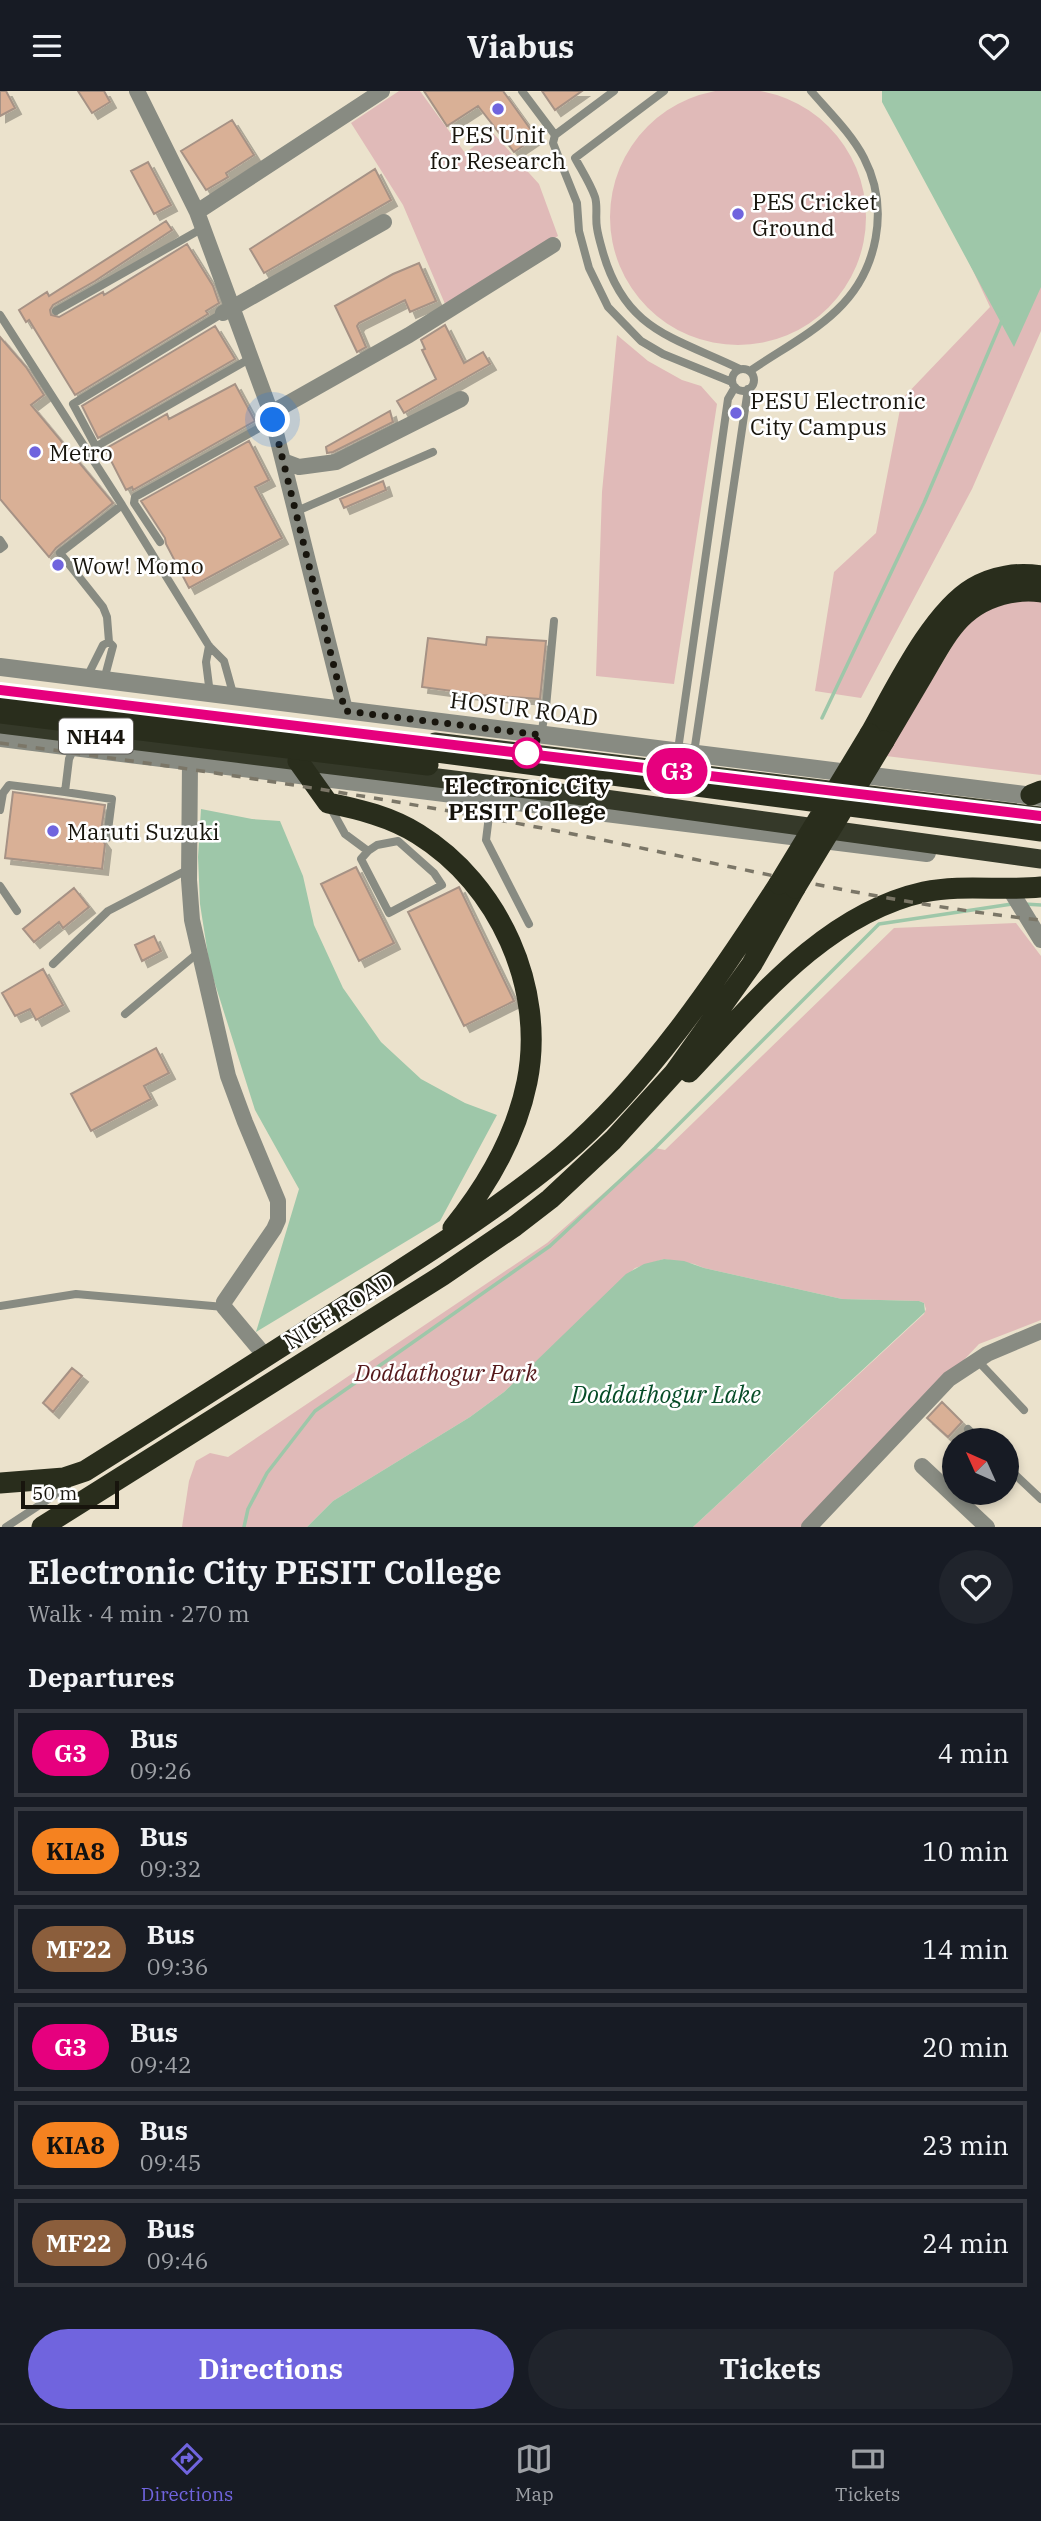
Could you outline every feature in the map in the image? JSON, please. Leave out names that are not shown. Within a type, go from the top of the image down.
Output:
[{"type":"highway","points":[[877,737],[930,633],[944,614],[972,589],[992,579],[1028,574],[1041,576]]},
{"type":"highway","points":[[640,1111],[674,1073],[752,964],[787,886],[877,737],[959,618],[975,605],[995,596],[1014,592],[1041,592]]},
{"type":"highway","name":"HOSUR ROAD","points":[[0,690],[685,762],[1041,816]]},
{"type":"highway","points":[[0,698],[348,740],[1041,831]]},
{"type":"highway","points":[[0,713],[678,794],[1041,845]]},
{"type":"highway","name":"NH44","points":[[0,724],[304,769],[565,793],[1041,859]]},
{"type":"highway","points":[[304,769],[328,803],[376,814],[417,833],[450,858],[475,883],[493,908],[516,958],[524,984],[530,1048],[521,1106],[503,1152],[489,1177],[471,1206],[439,1246]]},
{"type":"highway","name":"NICE ROAD","points":[[0,1483],[64,1478],[85,1471],[439,1246],[501,1203],[563,1155],[622,1095],[699,1002],[787,886]]},
{"type":"highway","points":[[640,1111],[670,1092],[750,1007],[803,956],[850,923],[902,898],[926,892],[971,887],[1041,887]]},
{"type":"highway","name":"NICE ROAD","points":[[43,1527],[431,1283],[515,1227],[579,1173],[640,1111]]},
{"type":"street","points":[[197,212],[382,91]]},
{"type":"street","points":[[142,93],[197,212],[227,310],[251,358],[272,417],[345,711]]},
{"type":"street","points":[[227,310],[384,222]]},
{"type":"street","points":[[272,417],[553,245]]},
{"type":"street","points":[[283,461],[299,467],[336,462],[461,399]]},
{"type":"street","name":"HOSUR ROAD","points":[[0,667],[541,735],[685,762],[1038,794]]},
{"type":"street","points":[[0,738],[190,762],[304,769],[491,800],[1041,867]]},
{"type":"street","points":[[190,762],[189,869],[192,920],[228,1076],[244,1122],[274,1188],[279,1210],[274,1229],[224,1302],[224,1307],[266,1357]]},
{"type":"street","points":[[1009,888],[1041,940]]},
{"type":"street","points":[[809,1527],[949,1379],[1000,1347],[1041,1331]]},
{"type":"street","points":[[922,1466],[987,1527]]},
{"type":"lane","points":[[522,91],[555,135]]},
{"type":"lane","points":[[614,91],[555,135],[553,143],[578,203],[579,231],[597,288],[608,307],[642,341],[663,354],[734,384],[741,391],[748,389]]},
{"type":"lane","points":[[558,159],[575,158],[664,91]]},
{"type":"lane","points":[[575,158],[595,198],[596,228],[612,280],[622,297],[652,327],[671,339],[750,371],[822,323],[839,308],[864,273],[876,240],[878,206],[870,170],[854,142],[811,91]]},
{"type":"lane","points":[[56,311],[203,228]]},
{"type":"lane","points":[[579,231],[596,228]]},
{"type":"lane","points":[[227,310],[73,404],[94,445],[97,446],[251,358]]},
{"type":"lane","points":[[0,315],[209,646],[224,661],[234,697]]},
{"type":"lane","points":[[685,762],[728,399],[734,384],[734,373],[740,369]]},
{"type":"lane","points":[[685,762],[748,389],[754,381],[750,371]]},
{"type":"lane","points":[[160,541],[134,503],[135,496],[272,417]]},
{"type":"lane","points":[[297,511],[433,453]]},
{"type":"lane","points":[[95,679],[113,646],[109,642],[107,617],[103,607],[60,553],[121,505]]},
{"type":"lane","points":[[0,540],[4,546],[0,549]]},
{"type":"lane","points":[[541,735],[554,621]]},
{"type":"lane","points":[[95,679],[103,645],[109,642]]},
{"type":"lane","points":[[209,646],[206,662],[210,694]]},
{"type":"lane","points":[[65,792],[69,759],[74,748]]},
{"type":"lane","points":[[0,810],[3,793],[9,785],[112,799],[107,838]]},
{"type":"lane","points":[[491,800],[486,840],[529,924]]},
{"type":"lane","points":[[328,803],[345,835],[368,851]]},
{"type":"lane","points":[[398,841],[434,873],[442,885],[389,912],[361,859],[368,851],[377,845],[398,841]]},
{"type":"lane","points":[[53,964],[108,911],[189,869]]},
{"type":"lane","points":[[0,886],[17,911]]},
{"type":"lane","points":[[125,1014],[199,952]]},
{"type":"lane","points":[[0,1307],[75,1294],[224,1307]]},
{"type":"lane","points":[[978,1360],[1024,1410]]},
{"type":"lane","points":[[6,1527],[67,1487],[64,1478]]},
{"type":"lane","points":[[1019,1478],[1041,1499]]},
{"type":"green space","name":"PES Cricket Ground","points":[[725,89],[751,89],[775,94],[798,104],[829,126],[845,146],[861,180],[866,217],[861,254],[845,288],[829,308],[809,324],[775,340],[751,345],[725,345],[701,340],[678,330],[647,308],[631,288],[615,254],[610,230],[610,204],[615,180],[625,157],[647,126],[667,110],[701,94]]},
{"type":"green space","points":[[399,91],[420,91],[465,153],[493,133],[539,184],[558,236],[445,304],[403,205],[351,123]]},
{"type":"green space","points":[[889,91],[1041,91],[1041,331],[972,489],[861,698],[815,691],[834,572],[876,533],[902,399],[990,307]]},
{"type":"green space","points":[[617,335],[648,361],[682,380],[701,386],[717,404],[674,684],[596,676],[602,492]]},
{"type":"green space","points":[[1013,600],[1041,601],[1041,775],[886,756],[962,630],[977,615]]},
{"type":"green space","name":"Doddathogur Park","points":[[1016,923],[1041,956],[1041,1320],[979,1344],[805,1527],[693,1527],[924,1314],[924,1303],[842,1299],[664,1259],[635,1268],[504,1392],[470,1417],[333,1501],[307,1527],[182,1527],[189,1481],[196,1461],[210,1453],[228,1457],[547,1243],[655,1148],[665,1150],[894,928]]},
{"type":"water","points":[[882,91],[1041,91],[1041,287],[1014,347],[882,102]]},
{"type":"water","points":[[201,809],[252,819],[280,821],[303,876],[314,925],[343,988],[381,1042],[421,1079],[465,1103],[497,1115],[440,1221],[256,1332],[299,1189],[255,1110],[210,968],[200,904],[198,857]]},
{"type":"water","name":"Doddathogur Lake","points":[[664,1259],[684,1261],[704,1268],[842,1299],[919,1301],[924,1303],[925,1312],[693,1527],[307,1527],[333,1501],[470,1417],[504,1392],[626,1274],[644,1264]]},
{"type":"building","points":[[0,91],[6,91],[15,108],[0,116]]},
{"type":"building","points":[[78,91],[104,91],[110,102],[92,113]]},
{"type":"building","name":"PES Unit for Research","points":[[424,91],[503,91],[536,137],[514,152],[478,106],[447,126]]},
{"type":"building","points":[[542,91],[582,91],[555,110]]},
{"type":"building","points":[[232,120],[254,155],[226,173],[228,177],[206,190],[181,151]]},
{"type":"building","points":[[148,162],[171,205],[154,214],[131,171]]},
{"type":"building","points":[[375,169],[391,200],[264,273],[250,249]]},
{"type":"building","points":[[166,221],[172,230],[53,305],[51,315],[59,317],[103,292],[104,295],[187,244],[213,286],[219,303],[206,311],[208,314],[75,395],[29,320],[26,322],[19,310],[47,292],[49,296]]},
{"type":"building","points":[[419,263],[436,301],[410,312],[405,300],[359,323],[357,326],[366,347],[357,352],[335,306]]},
{"type":"building","points":[[445,325],[464,363],[483,352],[490,364],[404,413],[397,401],[436,379],[422,350],[425,349],[421,340]]},
{"type":"building","points":[[215,326],[235,359],[98,438],[82,406]]},
{"type":"building","name":"Metro","points":[[0,337],[26,367],[44,395],[31,405],[113,503],[56,548],[49,557],[0,499]]},
{"type":"building","points":[[235,384],[255,421],[133,490],[132,487],[126,490],[105,449],[167,414],[169,419]]},
{"type":"building","points":[[390,411],[393,422],[327,453],[326,447]]},
{"type":"building","points":[[249,441],[269,480],[255,487],[282,538],[189,588],[165,538],[141,501]]},
{"type":"building","points":[[383,481],[386,490],[344,508],[340,499]]},
{"type":"building","points":[[487,637],[546,641],[540,699],[422,687],[428,638],[486,645]]},
{"type":"building","points":[[13,792],[105,805],[100,837],[105,844],[102,869],[5,858]]},
{"type":"building","points":[[356,867],[394,943],[359,961],[321,884]]},
{"type":"building","points":[[459,887],[514,1001],[464,1026],[408,912]]},
{"type":"building","points":[[74,888],[89,907],[63,928],[59,922],[34,942],[23,929]]},
{"type":"building","points":[[154,936],[161,951],[142,961],[135,945]]},
{"type":"building","points":[[43,969],[63,1005],[36,1020],[30,1009],[15,1016],[2,993]]},
{"type":"building","points":[[156,1048],[169,1073],[144,1086],[151,1099],[91,1131],[71,1094]]},
{"type":"building","points":[[72,1368],[82,1376],[53,1412],[43,1403]]},
{"type":"building","points":[[942,1402],[962,1422],[956,1428],[942,1428],[942,1432],[927,1418]]},
{"type":"waterway","points":[[822,718],[924,503],[1003,318]]},
{"type":"waterway","points":[[244,1527],[248,1509],[267,1473],[315,1411],[550,1246],[655,1148],[879,924],[1012,904]]},
{"type":"waterway","points":[[1024,904],[1041,905]]},
{"type":"railway","points":[[0,743],[378,799],[571,834],[838,889],[973,912],[1041,920]]},
{"type":"bus line","name":"G3","points":[[0,690],[1041,816]]},
{"type":"place","name":"PES Unit for Research","points":[[498,109]]},
{"type":"place","name":"PES Cricket Ground","points":[[738,214]]},
{"type":"place","name":"PESU Electronic City Campus","points":[[736,413]]},
{"type":"place","name":"Metro","points":[[35,452]]},
{"type":"place","name":"Wow! Momo","points":[[58,565]]},
{"type":"place","name":"Electronic City PESIT College","points":[[527,753]]},
{"type":"place","name":"Maruti Suzuki","points":[[53,831]]},
{"type":"route","points":[[273,420],[345,711],[541,735],[527,753]]}]
